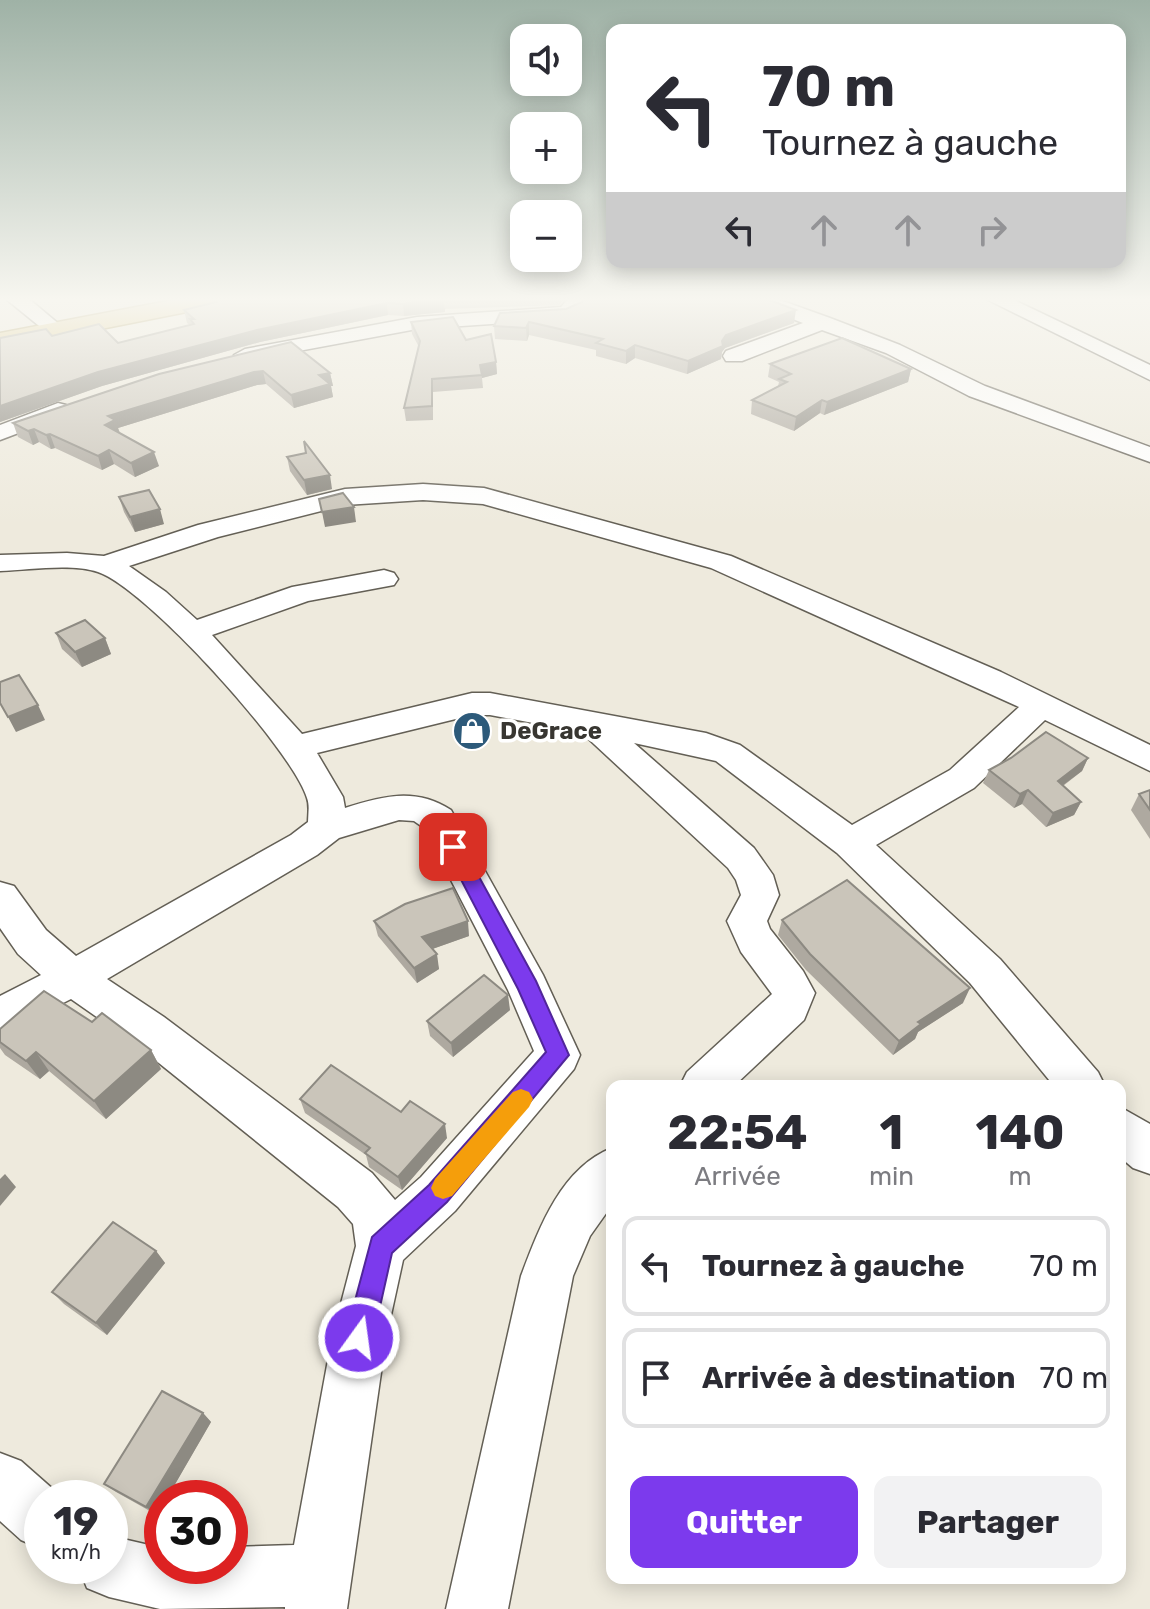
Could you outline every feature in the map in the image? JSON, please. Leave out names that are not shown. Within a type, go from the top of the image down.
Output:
[{"type":"street","points":[[943,374],[977,391],[1150,455]]},
{"type":"street","points":[[0,433],[77,403]]},
{"type":"street","points":[[0,563],[106,564],[208,531],[345,497],[423,492],[484,496],[721,562],[1042,704],[1150,759]]},
{"type":"street","points":[[106,564],[135,581],[192,632],[296,747],[325,798],[326,828]]},
{"type":"street","points":[[192,632],[287,597],[384,579]]},
{"type":"street","points":[[296,747],[472,704],[490,704],[706,745],[728,753],[850,843],[985,971],[1077,1080]]},
{"type":"street","points":[[850,843],[962,779],[1042,704]]},
{"type":"street","points":[[591,723],[741,858],[754,875],[760,895],[747,921],[750,934],[794,993],[789,1007],[710,1080]]},
{"type":"street","points":[[0,1017],[304,845],[326,828],[403,806],[426,808],[438,819],[528,987],[558,1055],[438,1194],[381,1246]]},
{"type":"street","points":[[0,897],[32,942],[73,978],[149,1030],[355,1190],[376,1213],[381,1246],[359,1338],[318,1592],[163,1579],[128,1571]]},
{"type":"street","points":[[1126,1134],[1150,1152]]},
{"type":"street","points":[[477,1609],[547,1276],[561,1236],[585,1196],[606,1177]]},
{"type":"street","points":[[0,1482],[24,1503]]},
{"type":"building","points":[[0,374],[92,374],[0,406]]},
{"type":"building","points":[[159,374],[247,374],[108,416],[115,420],[105,425],[154,452],[131,463],[109,450],[98,456],[50,434],[34,429],[28,431],[13,423]]},
{"type":"building","points":[[267,374],[324,374],[319,375],[330,384],[291,395]]},
{"type":"building","points":[[412,374],[482,374],[432,379],[432,406],[404,408]]},
{"type":"building","points":[[791,374],[898,374],[827,402],[822,400],[796,417],[752,400],[787,382],[779,379]]},
{"type":"building","points":[[304,441],[330,475],[304,480],[287,457],[306,453]]},
{"type":"building","points":[[149,490],[160,509],[130,517],[119,497]]},
{"type":"building","points":[[343,493],[354,507],[322,512],[319,499]]},
{"type":"building","points":[[85,620],[105,638],[75,652],[56,633]]},
{"type":"building","points":[[19,675],[38,705],[8,717],[0,703],[0,682]]},
{"type":"building","points":[[1046,732],[1088,758],[1058,781],[1081,802],[1053,813],[1028,790],[1020,794],[989,770]]},
{"type":"building","points":[[1150,790],[1150,810],[1139,794]]},
{"type":"building","points":[[847,880],[970,988],[918,1022],[921,1024],[899,1041],[810,954],[782,920]]},
{"type":"building","points":[[453,888],[468,921],[422,937],[437,954],[414,968],[374,921],[405,904]]},
{"type":"building","points":[[484,975],[508,995],[451,1043],[427,1021]]},
{"type":"building","points":[[44,991],[92,1022],[102,1013],[151,1050],[94,1101],[36,1052],[26,1061],[0,1042],[0,1029]]},
{"type":"building","points":[[331,1065],[401,1112],[410,1101],[445,1124],[398,1177],[365,1153],[370,1148],[300,1099]]},
{"type":"building","points":[[113,1222],[156,1251],[96,1323],[52,1292]]},
{"type":"building","points":[[162,1391],[203,1413],[162,1480],[144,1480],[144,1506],[128,1497],[128,1480],[106,1480]]},
{"type":"slow traffic","points":[[443,1188],[521,1099]]},
{"type":"place","name":"DeGrace","points":[[472,731]]},
{"type":"route","points":[[359,1338],[381,1246],[438,1194],[558,1055],[557,1045],[528,987],[453,847]]}]
